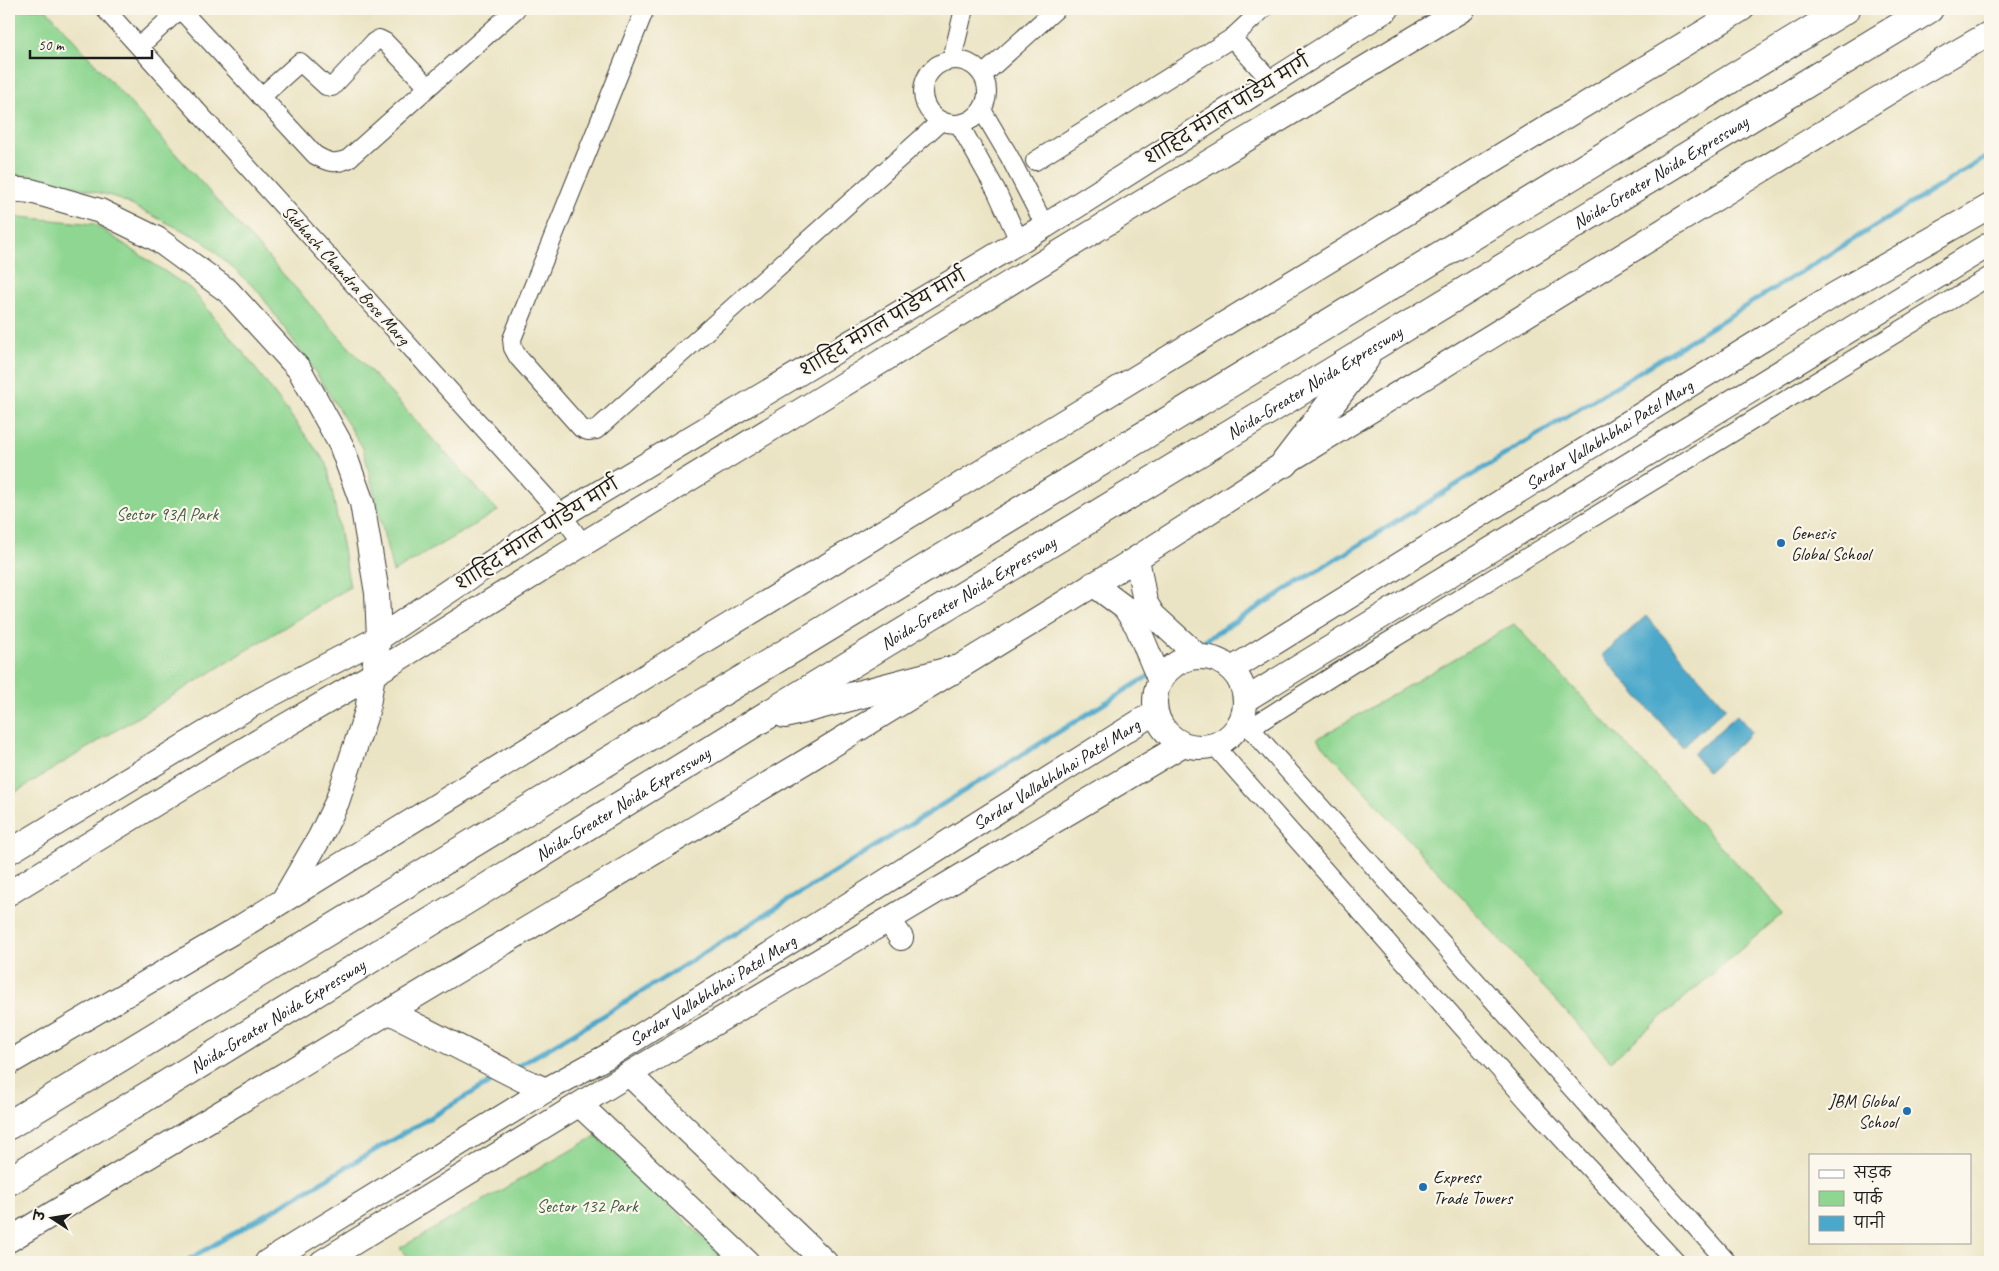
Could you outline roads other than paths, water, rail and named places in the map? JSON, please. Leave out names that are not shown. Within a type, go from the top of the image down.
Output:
[{"type":"highway","points":[[9,1125],[1846,9]]},
{"type":"highway","name":"Noida-Greater Noida Expressway","points":[[9,1181],[758,721],[1929,9]]},
{"type":"highway","points":[[1285,463],[1375,345]]},
{"type":"highway","points":[[758,721],[953,670]]},
{"type":"street","name":"Subhash Chandra Bose Marg","points":[[106,9],[562,515],[583,544]]},
{"type":"street","points":[[140,46],[180,9],[315,155],[326,162],[338,163],[348,159],[516,9]]},
{"type":"street","points":[[645,9],[512,338],[512,348],[518,357],[581,428],[588,431],[596,430],[941,121]]},
{"type":"street","points":[[952,59],[964,9]]},
{"type":"street","points":[[983,75],[1056,9]]},
{"type":"street","points":[[1035,161],[1232,38],[1263,9]]},
{"type":"street","name":"शाहिद मंगल पांडेय मार्ग","points":[[9,852],[255,703],[379,638],[562,515],[1045,226],[1387,9]]},
{"type":"street","points":[[9,893],[230,758],[374,674],[1302,104],[1463,9]]},
{"type":"street","points":[[9,1063],[283,901],[678,657],[1742,9]]},
{"type":"street","points":[[9,1240],[808,760],[1137,558],[1285,463],[1907,81],[1990,33]]},
{"type":"street","points":[[1232,38],[1272,82]]},
{"type":"street","points":[[262,97],[300,62],[326,86],[332,87],[379,39],[385,42],[428,87]]},
{"type":"street","points":[[952,59],[969,63],[983,75],[987,93],[982,110],[967,122],[958,124],[941,121],[927,108],[923,91],[928,73],[943,62],[952,59]]},
{"type":"street","points":[[982,110],[1013,163],[1045,226]]},
{"type":"street","points":[[958,124],[990,178],[1020,241]]},
{"type":"street","points":[[990,178],[1013,163]]},
{"type":"street","points":[[9,189],[31,191],[100,211],[157,239],[228,290],[299,370],[341,444],[362,503],[377,593],[379,638],[367,711],[337,802],[320,837],[283,901]]},
{"type":"street","name":"Sardar Vallabhbhai Patel Marg","points":[[1232,669],[1834,295],[1990,206]]},
{"type":"street","name":"Sardar Vallabhbhai Patel Marg","points":[[1160,681],[1155,696],[1155,712],[1165,732],[1182,744],[1192,748],[1214,745],[1231,736],[1246,716],[1990,244]]},
{"type":"street","points":[[1246,716],[1350,665],[1990,276]]},
{"type":"street","points":[[1137,558],[1145,602],[1153,615],[1166,629],[1199,656],[1216,660],[1232,669],[1241,683],[1246,716],[1727,1262]]},
{"type":"street","points":[[1093,584],[1125,608],[1141,633],[1160,681]]},
{"type":"street","points":[[1160,681],[1170,668],[1183,660],[1199,656]]},
{"type":"street","name":"Sardar Vallabhbhai Patel Marg","points":[[267,1262],[546,1090],[613,1053],[1155,712]]},
{"type":"street","name":"Sardar Vallabhbhai Patel Marg","points":[[322,1262],[630,1074],[895,929],[1182,744]]},
{"type":"street","points":[[1214,745],[1530,1104],[1676,1262]]},
{"type":"street","points":[[390,1012],[487,1063],[546,1090]]},
{"type":"street","points":[[630,1074],[825,1262]]},
{"type":"street","points":[[580,1105],[747,1262]]},
{"type":"water","points":[[1646,616],[1726,708],[1682,747],[1602,655]]},
{"type":"water","points":[[1737,715],[1752,732],[1708,772],[1693,754]]},
{"type":"waterway","points":[[1197,645],[1990,155]]},
{"type":"waterway","points":[[1161,668],[1186,652]]},
{"type":"waterway","points":[[515,1068],[598,1019],[1150,675]]},
{"type":"waterway","points":[[185,1262],[501,1076]]},
{"type":"place","name":"Genesis Global School","points":[[1781,543]]},
{"type":"place","name":"JBM Global School","points":[[1907,1111]]},
{"type":"place","name":"Express Trade Towers","points":[[1423,1187]]},
{"type":"park label","name":"Sector 93A Park","points":[[167,514]]},
{"type":"park label","name":"Sector 132 Park","points":[[587,1206]]}]
